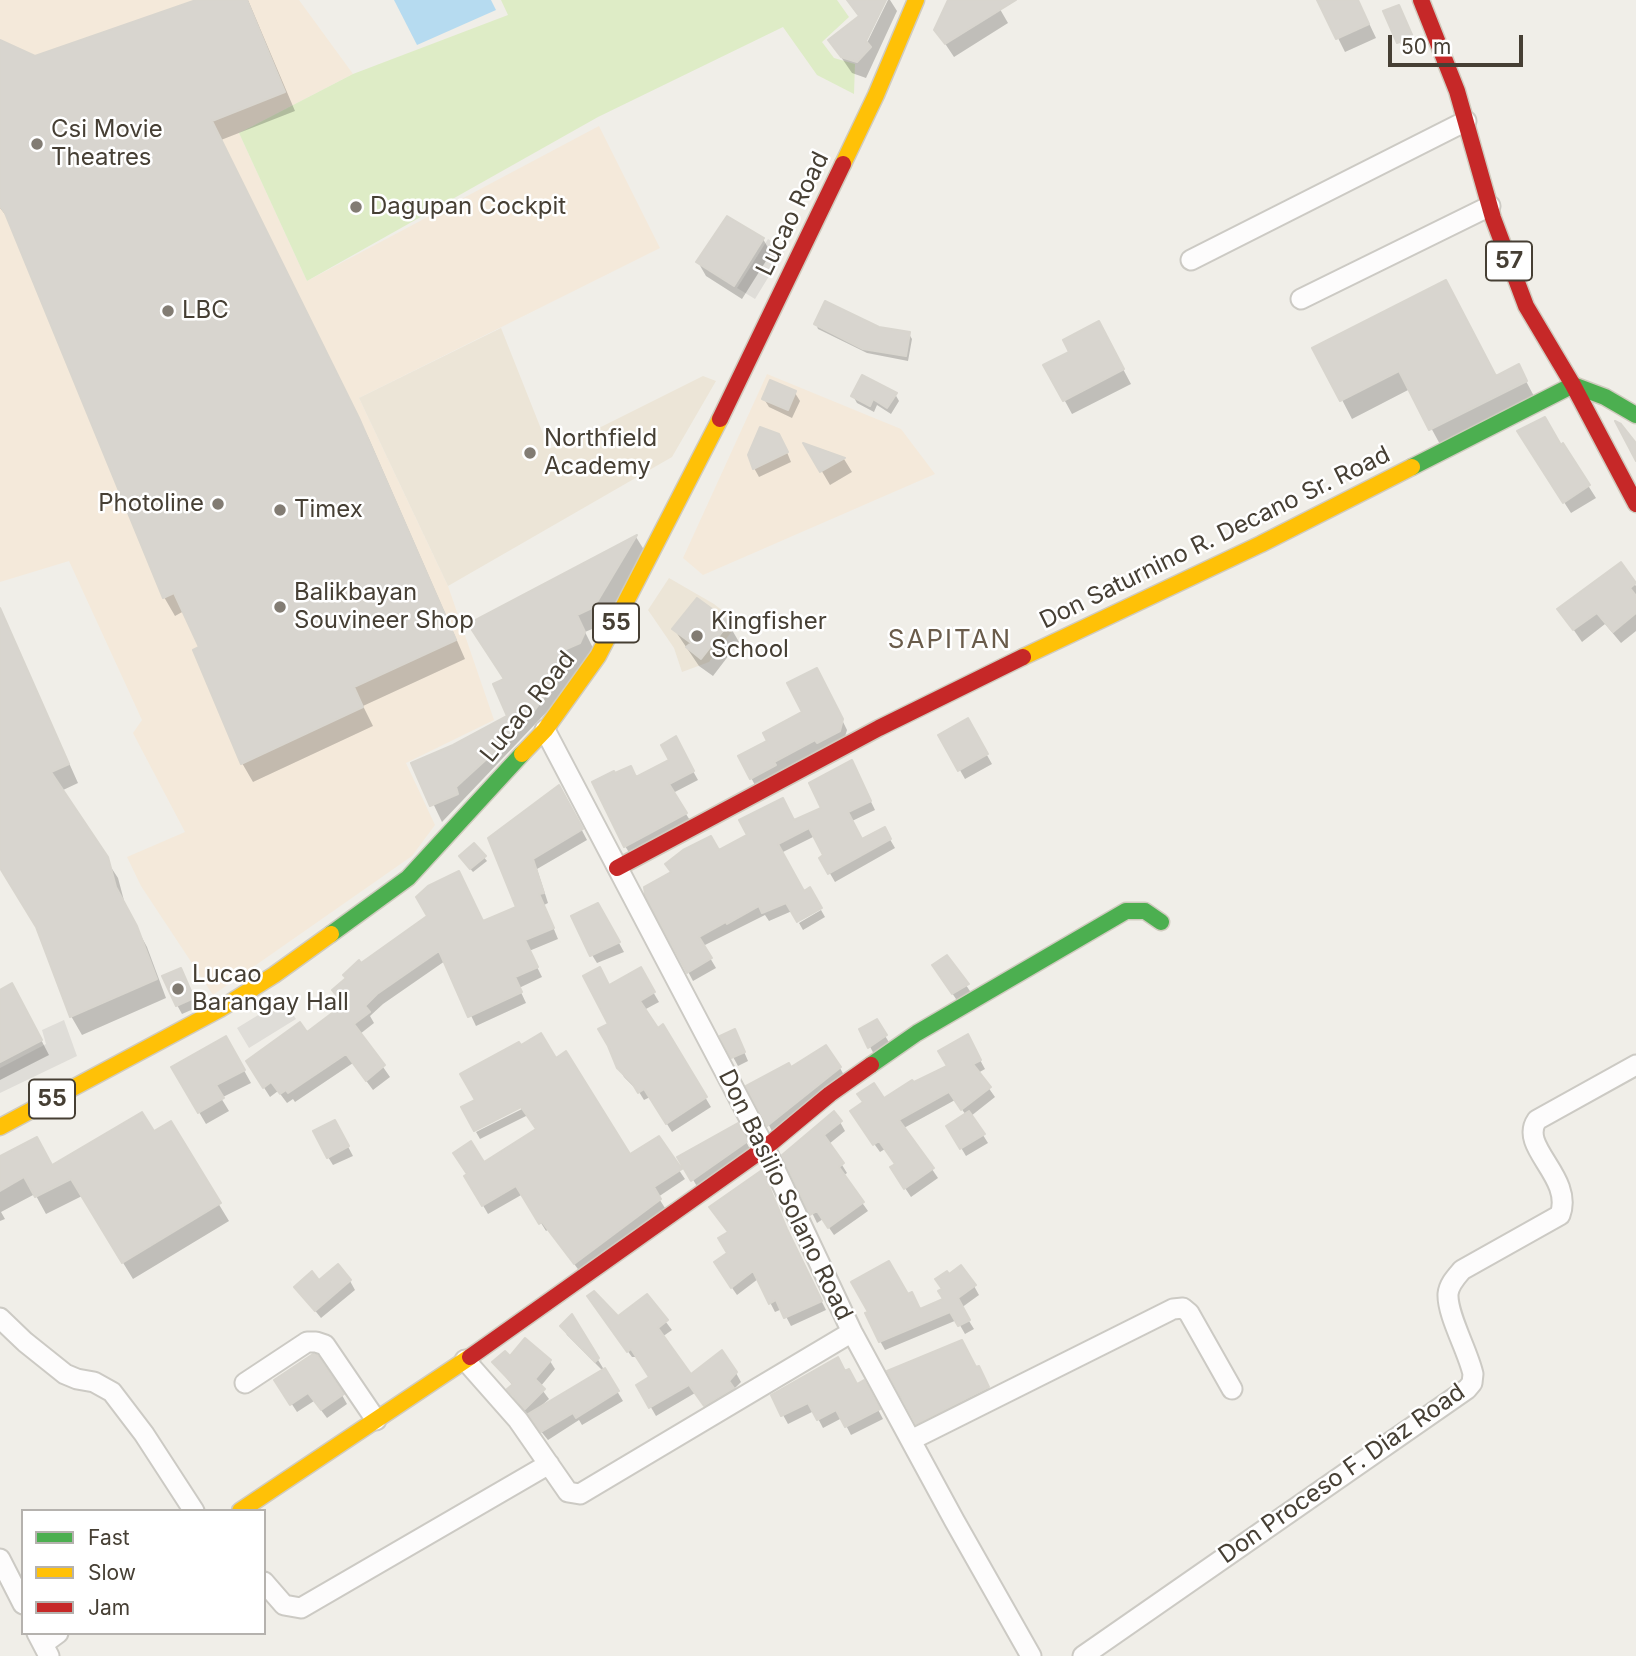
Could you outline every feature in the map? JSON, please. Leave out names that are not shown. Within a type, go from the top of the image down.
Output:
[{"type":"main road","name":"Lucao Road","points":[[0,1127],[220,1009],[274,975],[408,878],[545,730],[598,656],[660,540],[876,95],[916,0]]},
{"type":"main road","name":"57","points":[[1421,0],[1457,90],[1490,206],[1525,306],[1573,385],[1636,504]]},
{"type":"main road","points":[[1573,385],[1605,397],[1636,415]]},
{"type":"main road","name":"Don Saturnino R. Decano Sr. Road","points":[[617,868],[879,728],[1261,544],[1573,385]]},
{"type":"main road","points":[[243,1509],[466,1360],[765,1148],[830,1094],[917,1033],[1126,911],[1136,908],[1152,912],[1161,922]]},
{"type":"street","points":[[1191,260],[1465,121]]},
{"type":"street","points":[[1301,299],[1490,206]]},
{"type":"street","name":"Don Basilio Solano Road","points":[[545,730],[765,1148],[852,1332],[1031,1656]]},
{"type":"street","name":"Don Proceso F. Diaz Road","points":[[1083,1656],[1467,1389],[1473,1374],[1451,1308],[1448,1294],[1451,1283],[1462,1270],[1560,1215],[1564,1202],[1562,1189],[1532,1139],[1537,1120],[1636,1065]]},
{"type":"street","points":[[911,1440],[1173,1309],[1183,1308],[1189,1313],[1232,1389]]},
{"type":"street","points":[[0,1318],[65,1374],[94,1382],[112,1392],[144,1434],[193,1509]]},
{"type":"street","points":[[466,1360],[518,1420],[568,1492],[580,1494],[852,1332]]},
{"type":"street","points":[[245,1382],[307,1342],[317,1342],[325,1345],[376,1420]]},
{"type":"street","points":[[266,1584],[284,1605],[301,1608],[549,1464]]},
{"type":"street","points":[[0,1559],[21,1600]]},
{"type":"shaded area","points":[[0,0],[299,0],[353,74],[239,133],[307,281],[599,126],[660,248],[359,398],[448,586],[494,720],[406,763],[435,825],[412,856],[213,995],[141,886],[127,857],[185,832],[133,733],[142,720],[69,561],[0,582]]},
{"type":"shaded area","points":[[768,239],[785,250],[755,299],[737,288]]},
{"type":"shaded area","name":"Northfield Academy","points":[[501,328],[549,449],[603,426],[703,376],[716,381],[672,457],[448,586],[359,398]]},
{"type":"shaded area","points":[[767,374],[901,429],[935,474],[703,575],[683,558]]},
{"type":"shaded area","name":"Kingfisher School","points":[[669,578],[714,604],[738,623],[709,662],[682,672],[674,648],[648,610]]},
{"type":"shaded area","points":[[283,1000],[296,1019],[249,1048],[237,1028]]},
{"type":"shaded area","points":[[64,1020],[77,1056],[0,1093],[0,1068],[46,1044],[42,1030]]},
{"type":"green space","name":"Dagupan Cockpit","points":[[501,0],[837,0],[849,17],[822,42],[834,58],[855,64],[854,94],[817,75],[783,27],[598,117],[307,281],[239,133],[353,74],[508,15]]},
{"type":"water","points":[[394,0],[491,0],[496,10],[417,45]]},
{"type":"building","points":[[196,0],[247,0],[285,92],[212,121],[359,418],[456,640],[354,687],[363,707],[241,764],[193,650],[199,647],[174,593],[163,598],[0,206],[0,40],[35,56]]},
{"type":"building","points":[[847,0],[886,0],[866,41],[871,47],[857,62],[841,57],[828,40],[859,16]]},
{"type":"building","points":[[948,0],[1016,0],[945,44],[934,30]]},
{"type":"building","points":[[1317,0],[1358,0],[1369,24],[1336,39]]},
{"type":"building","points":[[1399,5],[1413,37],[1397,43],[1383,11]]},
{"type":"building","points":[[727,216],[764,238],[734,286],[696,262]]},
{"type":"building","points":[[1446,280],[1496,376],[1519,364],[1527,381],[1429,430],[1399,371],[1340,401],[1312,348]]},
{"type":"building","points":[[825,301],[879,327],[910,332],[906,356],[863,349],[814,324]]},
{"type":"building","points":[[1099,321],[1124,369],[1063,401],[1043,365],[1069,352],[1063,340]]},
{"type":"building","points":[[862,375],[897,393],[887,408],[873,399],[870,406],[851,396]]},
{"type":"building","points":[[770,380],[796,391],[788,410],[762,399]]},
{"type":"building","points":[[1545,417],[1561,445],[1563,443],[1590,485],[1563,503],[1517,431]]},
{"type":"building","points":[[1615,421],[1621,424],[1636,443],[1636,461]]},
{"type":"building","points":[[760,427],[779,434],[788,452],[753,469],[748,455]]},
{"type":"building","points":[[803,443],[845,458],[820,472]]},
{"type":"building","points":[[637,535],[594,607],[577,615],[585,632],[580,643],[564,650],[571,659],[532,714],[456,787],[458,794],[430,806],[411,763],[453,745],[507,716],[493,684],[504,679],[468,624]]},
{"type":"building","points":[[1621,562],[1636,583],[1630,588],[1636,596],[1636,613],[1613,632],[1597,613],[1573,630],[1557,609]]},
{"type":"building","points":[[697,598],[730,622],[701,659],[686,647],[691,643],[672,629]]},
{"type":"building","points":[[0,608],[69,764],[51,772],[108,857],[116,887],[137,926],[157,979],[70,1017],[36,927],[0,868]]},
{"type":"building","points":[[817,668],[843,719],[840,731],[817,743],[815,740],[774,762],[776,765],[750,779],[738,756],[767,741],[763,733],[802,712],[787,683]]},
{"type":"building","points":[[968,718],[988,754],[958,771],[938,735]]},
{"type":"building","points":[[676,736],[694,771],[669,784],[687,813],[624,847],[592,782],[631,766],[636,777],[669,760],[661,745]]},
{"type":"building","points":[[852,760],[871,801],[848,812],[862,839],[885,827],[891,839],[828,874],[819,858],[823,855],[809,828],[778,844],[804,891],[810,887],[822,908],[797,922],[786,903],[762,913],[759,906],[699,937],[712,958],[687,973],[645,895],[644,887],[671,872],[665,864],[683,850],[711,836],[719,850],[747,835],[739,820],[783,798],[794,820],[821,808],[809,783]]},
{"type":"building","points":[[559,785],[583,829],[533,859],[544,893],[539,894],[554,928],[525,940],[538,967],[515,977],[522,992],[468,1017],[439,951],[377,994],[365,1006],[370,1012],[354,1024],[385,1065],[366,1081],[346,1054],[288,1093],[286,1090],[280,1094],[271,1082],[263,1088],[246,1061],[300,1022],[307,1032],[344,1004],[332,990],[346,978],[343,975],[359,960],[361,963],[427,916],[416,897],[428,886],[459,871],[483,921],[516,907],[488,838]]},
{"type":"building","points":[[474,843],[486,856],[470,869],[459,856]]},
{"type":"building","points":[[598,903],[620,942],[590,956],[571,916]]},
{"type":"building","points":[[947,955],[969,984],[952,994],[932,965]]},
{"type":"building","points":[[600,967],[609,985],[641,967],[655,992],[640,1001],[658,1028],[663,1024],[707,1097],[666,1124],[644,1089],[638,1093],[617,1068],[598,1029],[608,1024],[583,976]]},
{"type":"building","points":[[181,968],[194,998],[176,1006],[162,976]]},
{"type":"building","points":[[12,983],[42,1040],[0,1062],[0,990]]},
{"type":"building","points":[[877,1019],[887,1035],[868,1048],[859,1029]]},
{"type":"building","points":[[735,1029],[745,1052],[731,1058],[720,1036]]},
{"type":"building","points":[[541,1033],[556,1058],[566,1051],[630,1154],[659,1136],[682,1169],[654,1187],[661,1199],[574,1264],[542,1222],[539,1224],[516,1186],[482,1206],[464,1176],[467,1174],[453,1153],[471,1141],[484,1162],[536,1129],[521,1107],[474,1131],[461,1107],[475,1100],[460,1074]]},
{"type":"building","points":[[968,1034],[981,1060],[973,1064],[991,1087],[961,1110],[949,1092],[899,1120],[934,1168],[904,1189],[890,1167],[895,1164],[879,1141],[873,1145],[850,1111],[863,1102],[857,1094],[874,1083],[884,1098],[912,1080],[914,1082],[947,1066],[938,1051]]},
{"type":"building","points":[[226,1036],[245,1070],[216,1085],[224,1098],[198,1113],[171,1067]]},
{"type":"building","points":[[826,1045],[841,1067],[767,1126],[746,1086],[789,1063],[791,1067]]},
{"type":"building","points":[[834,1111],[842,1121],[824,1135],[844,1163],[839,1167],[864,1202],[828,1228],[817,1211],[810,1215],[782,1155]]},
{"type":"building","points":[[969,1111],[985,1134],[960,1149],[946,1126]]},
{"type":"building","points":[[142,1112],[154,1131],[171,1121],[221,1203],[122,1263],[71,1179],[35,1197],[24,1177],[0,1191],[0,1156],[37,1137],[52,1165]]},
{"type":"building","points":[[335,1120],[349,1146],[327,1158],[313,1131]]},
{"type":"building","points":[[738,1123],[748,1141],[691,1181],[677,1157]]},
{"type":"building","points":[[762,1170],[822,1301],[784,1318],[776,1300],[769,1304],[753,1271],[731,1288],[714,1262],[727,1253],[718,1238],[728,1232],[709,1207]]},
{"type":"building","points":[[889,1261],[908,1294],[912,1292],[920,1309],[943,1299],[938,1291],[942,1289],[935,1279],[947,1271],[949,1274],[961,1265],[976,1285],[958,1298],[970,1320],[958,1326],[950,1312],[879,1342],[865,1313],[868,1312],[851,1282]]},
{"type":"building","points":[[338,1264],[351,1280],[315,1311],[294,1287],[312,1271],[319,1280]]},
{"type":"building","points":[[594,1291],[618,1316],[647,1294],[668,1320],[658,1328],[691,1374],[722,1350],[737,1372],[729,1381],[734,1388],[704,1406],[689,1385],[649,1408],[636,1385],[649,1377],[631,1349],[627,1352],[587,1296]]},
{"type":"building","points":[[572,1314],[599,1358],[595,1362],[560,1326]]},
{"type":"building","points":[[525,1338],[551,1360],[535,1379],[545,1389],[525,1409],[507,1389],[513,1384],[492,1362],[505,1351],[510,1356]]},
{"type":"building","points":[[962,1340],[989,1387],[916,1424],[887,1371]]},
{"type":"building","points":[[313,1354],[317,1355],[344,1394],[321,1410],[308,1393],[290,1405],[274,1380]]},
{"type":"building","points":[[838,1357],[845,1371],[849,1369],[857,1384],[864,1380],[880,1409],[845,1427],[836,1410],[817,1420],[808,1403],[781,1416],[771,1395]]},
{"type":"building","points":[[605,1368],[619,1391],[576,1418],[573,1413],[541,1432],[528,1414]]},
{"type":"traffic: fast","points":[[1412,467],[1573,385],[1605,397],[1636,415]]},
{"type":"traffic: fast","points":[[331,934],[408,878],[522,754]]},
{"type":"traffic: fast","points":[[871,1065],[917,1033],[1126,911],[1145,911],[1161,922]]},
{"type":"traffic: slow","points":[[843,164],[916,0]]},
{"type":"traffic: slow","points":[[522,754],[545,730],[598,656],[720,419]]},
{"type":"traffic: slow","points":[[1023,657],[1261,544],[1412,467]]},
{"type":"traffic: slow","points":[[0,1127],[220,1009],[331,934]]},
{"type":"traffic: slow","points":[[243,1509],[470,1357]]},
{"type":"traffic: jam","points":[[1421,0],[1457,91],[1493,218],[1526,306],[1573,385],[1636,504]]},
{"type":"traffic: jam","points":[[720,419],[843,164]]},
{"type":"traffic: jam","points":[[617,868],[879,728],[1023,657]]},
{"type":"traffic: jam","points":[[470,1357],[765,1148],[830,1094],[871,1065]]},
{"type":"place","name":"Csi Movie Theatres","points":[[37,144]]},
{"type":"place","name":"Dagupan Cockpit","points":[[356,207]]},
{"type":"place","name":"LBC","points":[[168,311]]},
{"type":"place","name":"Northfield Academy","points":[[530,453]]},
{"type":"place","name":"Photoline","points":[[218,504]]},
{"type":"place","name":"Timex","points":[[280,510]]},
{"type":"place","name":"Balikbayan Souvineer Shop","points":[[280,607]]},
{"type":"place","name":"Kingfisher School","points":[[697,636]]},
{"type":"place","name":"Lucao Barangay Hall","points":[[178,989]]},
{"type":"district","name":"SAPITAN","points":[[950,640]]}]
